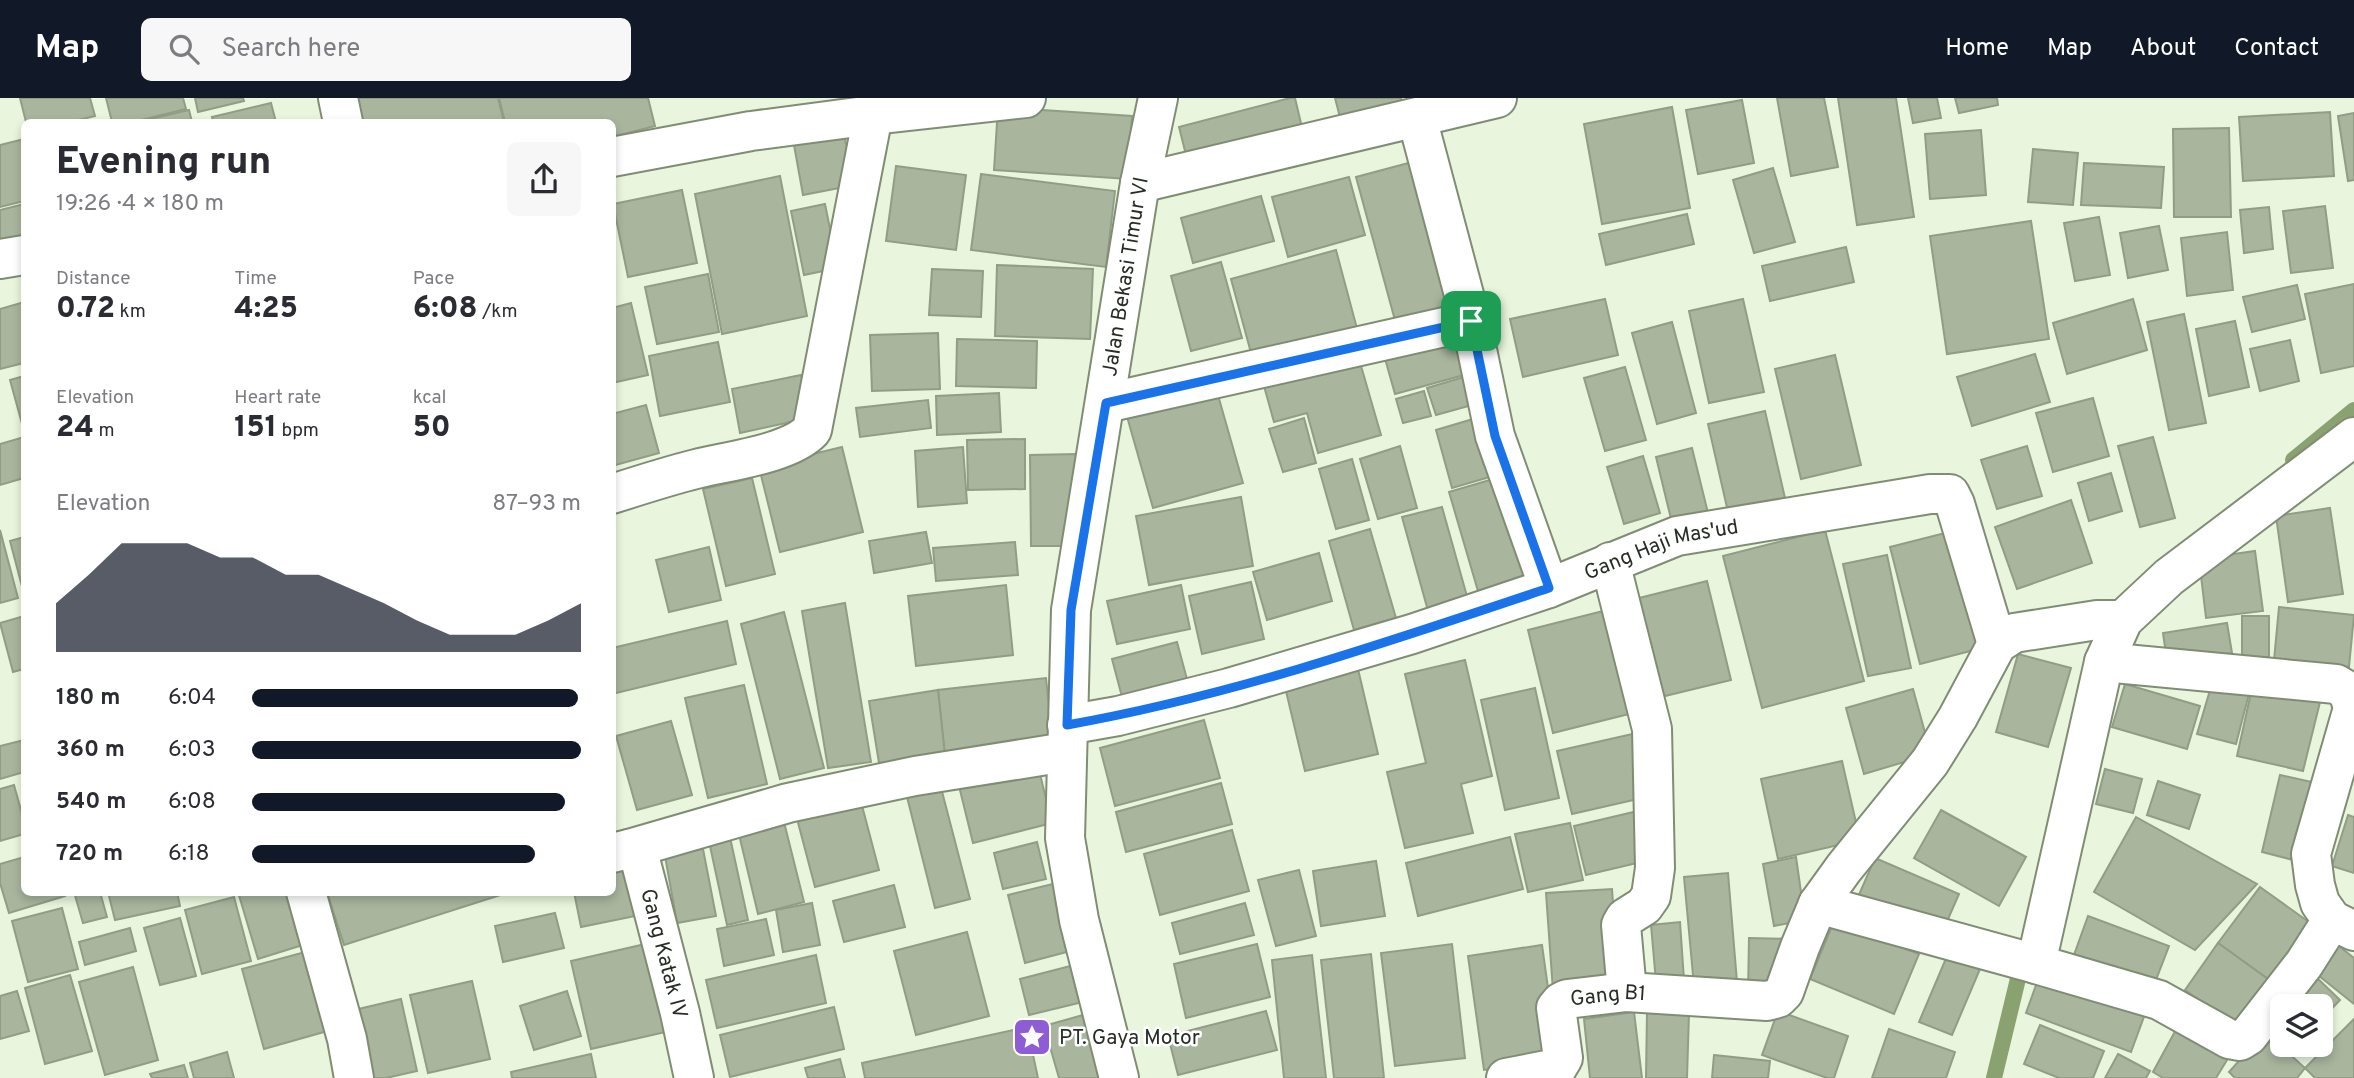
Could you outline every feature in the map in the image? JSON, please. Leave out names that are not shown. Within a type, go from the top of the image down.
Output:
[{"type":"street","points":[[338,98],[342,119]]},
{"type":"street","points":[[616,156],[751,131],[964,102],[1026,98]]},
{"type":"street","name":"Jalan Bekasi Timur VI","points":[[1119,1078],[1079,920],[1065,838],[1071,610],[1140,183],[1158,98]]},
{"type":"street","points":[[1140,183],[1497,98]]},
{"type":"street","points":[[616,493],[782,448],[803,440],[812,430],[873,114]]},
{"type":"street","points":[[1417,118],[1471,321],[1495,436],[1549,588]]},
{"type":"street","points":[[0,259],[21,256]]},
{"type":"street","points":[[1106,403],[1471,321]]},
{"type":"street","points":[[2104,662],[2336,684],[2348,691],[2353,708],[2311,854],[2320,903],[2343,925],[2289,985],[2248,1037],[2240,1041],[2229,1039],[2159,1000],[1818,904],[1930,762],[1958,717],[1997,644],[2014,633],[2110,620],[2354,437]]},
{"type":"street","name":"Gang Haji Mas'ud","points":[[621,851],[788,803],[915,776],[1067,738],[1118,716],[1229,688],[1412,634],[1549,588],[1677,536],[1930,494],[1950,494],[1997,644]]},
{"type":"street","points":[[1610,562],[1652,729],[1655,868],[1651,896],[1644,906],[1625,918],[1620,925],[1627,992]]},
{"type":"street","points":[[2030,962],[2104,662],[2110,620]]},
{"type":"street","name":"Gang Katak IV","points":[[621,851],[640,859],[694,1078]]},
{"type":"street","points":[[307,896],[347,1039],[354,1078]]},
{"type":"street","name":"Gang B1","points":[[1506,1078],[1557,1068],[1563,1058],[1556,1008],[1567,999],[1627,992],[1767,1001],[1778,998],[1784,992],[1818,904]]},
{"type":"building","points":[[20,98],[90,98],[95,116],[82,119],[25,119]]},
{"type":"building","points":[[106,98],[183,98],[186,109],[145,119],[111,119]]},
{"type":"building","points":[[195,98],[243,98],[244,101],[198,112]]},
{"type":"building","points":[[349,98],[498,98],[503,119],[354,119]]},
{"type":"building","points":[[499,98],[648,98],[655,126],[616,136],[616,119],[504,119]]},
{"type":"building","points":[[1295,98],[1304,136],[1189,167],[1179,127]]},
{"type":"building","points":[[1335,98],[1401,98],[1404,114],[1343,129]]},
{"type":"building","points":[[1777,98],[1824,98],[1838,167],[1791,176]]},
{"type":"building","points":[[1838,98],[1896,98],[1914,217],[1857,225]]},
{"type":"building","points":[[1908,98],[1937,98],[1941,118],[1913,123]]},
{"type":"building","points":[[1955,98],[1997,98],[1998,105],[1959,113]]},
{"type":"building","points":[[1742,100],[1754,163],[1698,174],[1686,110]]},
{"type":"building","points":[[271,103],[275,119],[212,119]]},
{"type":"building","points":[[998,107],[1132,116],[1128,179],[994,170]]},
{"type":"building","points":[[1672,107],[1690,208],[1602,224],[1584,124]]},
{"type":"building","points":[[189,110],[191,119],[150,119]]},
{"type":"building","points":[[2330,112],[2334,176],[2243,181],[2239,117]]},
{"type":"building","points":[[2354,113],[2354,180],[2348,181],[2338,116]]},
{"type":"building","points":[[2229,128],[2231,217],[2174,217],[2173,129]]},
{"type":"building","points":[[1981,130],[1986,195],[1930,199],[1925,134]]},
{"type":"building","points":[[844,135],[855,185],[803,195],[794,145]]},
{"type":"building","points":[[21,140],[21,202],[0,207],[0,145]]},
{"type":"building","points":[[2033,149],[2078,153],[2073,205],[2028,202]]},
{"type":"building","points":[[1416,161],[1456,308],[1396,324],[1356,177]]},
{"type":"building","points":[[2084,163],[2164,167],[2161,208],[2081,205]]},
{"type":"building","points":[[896,166],[966,175],[956,250],[886,241]]},
{"type":"building","points":[[1773,168],[1795,242],[1754,253],[1733,180]]},
{"type":"building","points":[[981,174],[1115,191],[1106,267],[971,250]]},
{"type":"building","points":[[780,176],[807,316],[722,334],[695,194]]},
{"type":"building","points":[[1349,177],[1365,235],[1288,257],[1272,197]]},
{"type":"building","points":[[682,190],[697,263],[628,277],[616,219],[616,203]]},
{"type":"building","points":[[1261,196],[1274,241],[1193,263],[1181,218]]},
{"type":"building","points":[[825,204],[838,268],[804,275],[791,211]]},
{"type":"building","points":[[21,205],[21,244],[0,249],[0,210]]},
{"type":"building","points":[[2325,206],[2333,268],[2291,273],[2283,211]]},
{"type":"building","points":[[2269,207],[2273,249],[2244,253],[2240,210]]},
{"type":"building","points":[[1687,214],[1694,244],[1606,265],[1599,234]]},
{"type":"building","points":[[2099,217],[2110,275],[2075,281],[2064,223]]},
{"type":"building","points":[[2031,221],[2049,339],[1947,354],[1930,236]]},
{"type":"building","points":[[2159,226],[2168,270],[2128,278],[2120,233]]},
{"type":"building","points":[[2227,232],[2233,290],[2187,296],[2181,238]]},
{"type":"building","points":[[1846,247],[1854,282],[1770,301],[1762,266]]},
{"type":"building","points":[[1336,250],[1359,336],[1254,364],[1231,279]]},
{"type":"building","points":[[1221,262],[1242,338],[1191,351],[1171,276]]},
{"type":"building","points":[[997,265],[1093,269],[1090,339],[995,336]]},
{"type":"building","points":[[932,269],[983,271],[981,317],[929,315]]},
{"type":"building","points":[[708,274],[719,332],[657,344],[645,287]]},
{"type":"building","points":[[2354,284],[2354,366],[2321,373],[2305,294]]},
{"type":"building","points":[[2297,285],[2305,319],[2252,332],[2243,297]]},
{"type":"building","points":[[1605,299],[1618,355],[1523,377],[1510,319]]},
{"type":"building","points":[[1743,299],[1764,392],[1709,403],[1689,311]]},
{"type":"building","points":[[2133,299],[2147,350],[2067,374],[2053,323]]},
{"type":"building","points":[[21,303],[21,364],[0,369],[0,309]]},
{"type":"building","points":[[631,303],[648,375],[616,382],[616,307]]},
{"type":"building","points":[[2184,314],[2206,423],[2169,430],[2147,322]]},
{"type":"building","points":[[2235,321],[2249,387],[2209,396],[2196,329]]},
{"type":"building","points":[[1672,322],[1696,413],[1657,424],[1632,333]]},
{"type":"building","points":[[1451,329],[1464,375],[1395,394],[1382,348]]},
{"type":"building","points":[[938,333],[940,389],[872,391],[870,335]]},
{"type":"building","points":[[957,339],[1037,341],[1036,388],[956,386]]},
{"type":"building","points":[[2290,340],[2299,381],[2260,391],[2250,349]]},
{"type":"building","points":[[718,342],[730,402],[660,416],[649,356]]},
{"type":"building","points":[[1357,352],[1381,435],[1318,453],[1307,413],[1274,422],[1262,379]]},
{"type":"building","points":[[2035,354],[2050,402],[1972,426],[1957,377]]},
{"type":"building","points":[[1835,355],[1861,465],[1801,479],[1775,369]]},
{"type":"building","points":[[1625,367],[1646,440],[1605,451],[1584,378]]},
{"type":"building","points":[[801,375],[809,418],[740,433],[732,389]]},
{"type":"building","points":[[21,377],[21,420],[10,380]]},
{"type":"building","points":[[1464,377],[1472,405],[1436,415],[1427,388]]},
{"type":"building","points":[[1214,381],[1243,483],[1153,508],[1124,406]]},
{"type":"building","points":[[1424,391],[1431,416],[1403,423],[1396,399]]},
{"type":"building","points":[[999,393],[1001,432],[937,435],[936,396]]},
{"type":"building","points":[[2093,398],[2109,456],[2053,472],[2036,413]]},
{"type":"building","points":[[928,400],[931,428],[860,437],[856,408]]},
{"type":"building","points":[[646,405],[659,453],[616,465],[616,413]]},
{"type":"building","points":[[1765,411],[1785,498],[1728,512],[1708,424]]},
{"type":"building","points":[[1483,416],[1500,474],[1452,488],[1436,430]]},
{"type":"building","points":[[1304,418],[1316,463],[1283,472],[1269,429]]},
{"type":"building","points":[[2153,437],[2175,518],[2140,527],[2118,446]]},
{"type":"building","points":[[21,438],[21,479],[0,485],[0,444]]},
{"type":"building","points":[[1025,439],[1025,489],[968,490],[967,440]]},
{"type":"building","points":[[1400,446],[1417,508],[1378,519],[1360,459]]},
{"type":"building","points":[[2027,446],[2042,496],[1997,509],[1981,460]]},
{"type":"building","points":[[842,447],[863,532],[780,552],[759,467]]},
{"type":"building","points":[[963,447],[967,503],[918,507],[915,451]]},
{"type":"building","points":[[1692,448],[1708,513],[1672,523],[1656,457]]},
{"type":"building","points":[[1077,454],[1078,546],[1031,546],[1030,455]]},
{"type":"building","points":[[1643,456],[1660,513],[1624,524],[1607,467]]},
{"type":"building","points":[[1352,459],[1369,520],[1336,529],[1319,469]]},
{"type":"building","points":[[2111,473],[2122,511],[2089,521],[2078,483]]},
{"type":"building","points":[[1500,477],[1532,582],[1480,598],[1449,492]]},
{"type":"building","points":[[752,478],[775,574],[726,586],[703,489]]},
{"type":"building","points":[[1241,497],[1253,566],[1149,585],[1136,516]]},
{"type":"building","points":[[2071,500],[2092,563],[2017,589],[1995,527]]},
{"type":"building","points":[[1442,507],[1470,607],[1430,618],[1402,517]]},
{"type":"building","points":[[2330,508],[2343,594],[2288,602],[2276,516]]},
{"type":"building","points":[[1370,529],[1396,618],[1354,630],[1329,541]]},
{"type":"building","points":[[0,530],[18,598],[0,603]]},
{"type":"building","points":[[1825,530],[1864,681],[1762,708],[1723,556]]},
{"type":"building","points":[[1957,530],[1986,647],[1920,664],[1890,547]]},
{"type":"building","points":[[926,532],[932,563],[874,573],[869,541]]},
{"type":"building","points":[[21,538],[21,583],[10,541]]},
{"type":"building","points":[[1015,542],[1018,575],[936,581],[933,548]]},
{"type":"building","points":[[709,547],[721,600],[669,612],[656,560]]},
{"type":"building","points":[[2255,551],[2263,611],[2206,618],[2199,559]]},
{"type":"building","points":[[1319,553],[1332,601],[1267,620],[1253,572]]},
{"type":"building","points":[[1887,555],[1911,668],[1868,676],[1843,564]]},
{"type":"building","points":[[1707,581],[1731,680],[1661,697],[1635,599]]},
{"type":"building","points":[[1251,582],[1264,639],[1202,654],[1189,596]]},
{"type":"building","points":[[1006,585],[1013,655],[916,666],[908,596]]},
{"type":"building","points":[[1181,585],[1190,629],[1117,644],[1107,601]]},
{"type":"building","points":[[845,603],[871,762],[828,768],[802,611]]},
{"type":"building","points":[[2279,607],[2354,615],[2349,667],[2274,660]]},
{"type":"building","points":[[1611,609],[1637,712],[1553,733],[1528,630]]},
{"type":"building","points":[[784,612],[824,768],[780,779],[741,624]]},
{"type":"building","points":[[2242,616],[2269,616],[2269,657],[2242,657]]},
{"type":"building","points":[[21,617],[21,670],[13,672],[0,623]]},
{"type":"building","points":[[727,621],[736,664],[616,693],[616,647]]},
{"type":"building","points":[[2227,623],[2232,653],[2167,661],[2163,633]]},
{"type":"building","points":[[1177,642],[1191,694],[1126,712],[1112,659]]},
{"type":"building","points":[[2018,654],[2071,668],[2048,747],[1996,732]]},
{"type":"building","points":[[1465,660],[1492,776],[1461,784],[1473,833],[1405,848],[1387,772],[1426,763],[1405,674]]},
{"type":"building","points":[[1358,669],[1378,754],[1305,771],[1285,687]]},
{"type":"building","points":[[1046,678],[1053,744],[945,756],[938,690]]},
{"type":"building","points":[[2254,679],[2322,694],[2303,771],[2237,756]]},
{"type":"building","points":[[2213,680],[2250,690],[2236,744],[2197,734]]},
{"type":"building","points":[[2125,684],[2200,706],[2187,749],[2112,727]]},
{"type":"building","points":[[744,685],[767,784],[708,798],[685,698]]},
{"type":"building","points":[[1535,688],[1559,798],[1505,810],[1481,700]]},
{"type":"building","points":[[1913,689],[1931,754],[1864,774],[1846,708]]},
{"type":"building","points":[[938,690],[945,756],[879,763],[869,701]]},
{"type":"building","points":[[1204,720],[1220,778],[1115,806],[1100,748]]},
{"type":"building","points":[[671,721],[692,795],[637,810],[616,736]]},
{"type":"building","points":[[1637,733],[1651,796],[1572,814],[1557,751]]},
{"type":"building","points":[[21,741],[21,773],[0,779],[0,746]]},
{"type":"building","points":[[1842,761],[1860,840],[1778,859],[1761,779]]},
{"type":"building","points":[[1037,762],[1052,823],[973,843],[958,782]]},
{"type":"building","points":[[2105,769],[2142,779],[2133,813],[2096,804]]},
{"type":"building","points":[[2280,775],[2325,785],[2305,863],[2262,852]]},
{"type":"building","points":[[939,780],[970,899],[935,908],[905,789]]},
{"type":"building","points":[[2158,781],[2200,795],[2189,829],[2147,815]]},
{"type":"building","points":[[1221,783],[1232,824],[1126,852],[1116,812]]},
{"type":"building","points":[[14,785],[21,810],[21,835],[0,841],[0,789]]},
{"type":"building","points":[[860,798],[879,870],[815,887],[796,815]]},
{"type":"building","points":[[781,810],[804,902],[758,914],[736,822]]},
{"type":"building","points":[[1642,810],[1654,859],[1586,875],[1574,826]]},
{"type":"building","points":[[1941,810],[2026,857],[1999,906],[1914,858]]},
{"type":"building","points":[[2348,815],[2354,817],[2354,873],[2332,866]]},
{"type":"building","points":[[2136,817],[2257,884],[2195,950],[2094,892]]},
{"type":"building","points":[[1570,823],[1583,880],[1528,892],[1515,834]]},
{"type":"building","points":[[728,828],[748,920],[727,925],[707,832]]},
{"type":"building","points":[[1232,830],[1249,891],[1160,915],[1144,854]]},
{"type":"building","points":[[1510,837],[1523,889],[1418,916],[1406,863]]},
{"type":"building","points":[[1037,842],[1046,879],[1003,889],[994,853]]},
{"type":"building","points":[[703,849],[716,916],[677,923],[665,856]]},
{"type":"building","points":[[1796,857],[1805,920],[1774,926],[1763,864]]},
{"type":"building","points":[[21,858],[21,896],[65,896],[9,913],[0,883],[0,864]]},
{"type":"building","points":[[1875,858],[1959,894],[1942,933],[1858,897]]},
{"type":"building","points":[[629,861],[640,915],[581,927],[575,896],[616,896],[616,864]]},
{"type":"building","points":[[1376,861],[1385,916],[1321,926],[1313,871]]},
{"type":"building","points":[[1299,870],[1316,936],[1276,946],[1258,880]]},
{"type":"building","points":[[1728,873],[1737,982],[1694,986],[1684,877]]},
{"type":"building","points":[[1061,882],[1078,949],[1025,963],[1008,895]]},
{"type":"building","points":[[894,885],[905,927],[844,942],[833,901]]},
{"type":"building","points":[[2260,887],[2320,930],[2279,987],[2218,943]]},
{"type":"building","points":[[1612,889],[1619,987],[1553,991],[1546,893]]},
{"type":"building","points":[[75,896],[101,896],[107,917],[83,923]]},
{"type":"building","points":[[109,896],[178,896],[180,906],[115,920]]},
{"type":"building","points":[[239,896],[295,896],[309,943],[258,959]]},
{"type":"building","points":[[328,896],[497,896],[344,945]]},
{"type":"building","points":[[234,897],[251,961],[202,974],[185,910]]},
{"type":"building","points":[[812,903],[820,945],[783,952],[776,910]]},
{"type":"building","points":[[1245,903],[1254,935],[1180,954],[1172,923]]},
{"type":"building","points":[[62,908],[78,969],[28,982],[12,921]]},
{"type":"building","points":[[555,913],[564,948],[503,962],[495,926]]},
{"type":"building","points":[[2088,916],[2169,946],[2154,985],[2074,955]]},
{"type":"building","points":[[180,918],[196,976],[160,985],[144,928]]},
{"type":"building","points":[[766,919],[774,955],[724,966],[717,929]]},
{"type":"building","points":[[1834,921],[1919,954],[1894,1014],[1810,979]]},
{"type":"building","points":[[1680,922],[1684,980],[1656,982],[1651,925]]},
{"type":"building","points":[[130,928],[136,951],[85,965],[79,942]]},
{"type":"building","points":[[967,932],[989,1016],[916,1035],[894,951]]},
{"type":"building","points":[[1749,938],[1796,939],[1774,990],[1748,995]]},
{"type":"building","points":[[654,942],[674,1030],[591,1049],[571,961]]},
{"type":"building","points":[[2218,943],[2279,987],[2274,994],[2270,994],[2270,1000],[2246,1033],[2185,990]]},
{"type":"building","points":[[2335,943],[2354,958],[2354,1004],[2313,971]]},
{"type":"building","points":[[1257,944],[1270,997],[1186,1018],[1174,964]]},
{"type":"building","points":[[1452,944],[1465,1058],[1395,1066],[1381,953]]},
{"type":"building","points":[[1542,945],[1558,1060],[1484,1070],[1468,956]]},
{"type":"building","points":[[309,951],[331,1030],[264,1049],[242,969]]},
{"type":"building","points":[[1371,954],[1384,1078],[1334,1078],[1321,960]]},
{"type":"building","points":[[816,955],[826,1003],[717,1028],[706,980]]},
{"type":"building","points":[[1312,955],[1326,1078],[1284,1078],[1272,960]]},
{"type":"building","points":[[1947,956],[1980,969],[1952,1035],[1919,1022]]},
{"type":"building","points":[[1082,963],[1091,1000],[1029,1015],[1020,979]]},
{"type":"building","points":[[133,967],[158,1060],[105,1075],[79,982]]},
{"type":"building","points":[[2040,974],[2145,1014],[2131,1052],[2026,1013]]},
{"type":"building","points":[[70,975],[92,1051],[45,1064],[25,988]]},
{"type":"building","points":[[2314,975],[2340,1000],[2333,1007],[2333,994],[2296,994]]},
{"type":"building","points":[[472,981],[490,1059],[428,1073],[410,995]]},
{"type":"building","points":[[17,991],[29,1031],[0,1039],[0,996]]},
{"type":"building","points":[[567,991],[581,1036],[534,1050],[520,1006]]},
{"type":"building","points":[[401,999],[417,1071],[386,1078],[369,1078],[354,1010]]},
{"type":"building","points":[[834,1007],[844,1049],[730,1077],[720,1035]]},
{"type":"building","points":[[1266,1011],[1277,1050],[1178,1075],[1168,1036]]},
{"type":"building","points":[[1778,1011],[1848,1036],[1834,1078],[1827,1078],[1762,1055]]},
{"type":"building","points":[[1634,1012],[1642,1078],[1590,1078],[1584,1019]]},
{"type":"building","points":[[1647,1012],[1689,1013],[1687,1078],[1646,1078]]},
{"type":"building","points":[[1090,1013],[1109,1078],[1059,1078],[1044,1026]]},
{"type":"building","points":[[2354,1019],[2354,1078],[2315,1078],[2305,1068],[2316,1057],[2333,1057],[2333,1040]]},
{"type":"building","points":[[2179,1024],[2232,1052],[2216,1078],[2163,1078],[2153,1072]]},
{"type":"building","points":[[2040,1025],[2104,1051],[2093,1078],[2059,1078],[2024,1064]]},
{"type":"building","points":[[1027,1027],[1038,1078],[865,1078],[862,1063]]},
{"type":"building","points":[[1889,1029],[1955,1052],[1946,1078],[1872,1078]]},
{"type":"building","points":[[2265,1032],[2270,1036],[2270,1057],[2293,1057],[2305,1068],[2297,1078],[2235,1078],[2229,1072]]},
{"type":"building","points":[[227,1052],[234,1078],[194,1078],[190,1063]]},
{"type":"building","points":[[591,1054],[596,1078],[512,1078],[511,1072]]},
{"type":"building","points":[[2118,1054],[2150,1071],[2146,1078],[2105,1078]]},
{"type":"building","points":[[1714,1055],[1770,1061],[1768,1078],[1712,1078]]},
{"type":"building","points":[[840,1059],[845,1078],[808,1078],[805,1068]]},
{"type":"building","points":[[184,1065],[188,1078],[152,1078],[150,1074]]},
{"type":"waterway","points":[[2293,460],[2354,410]]},
{"type":"waterway","points":[[1994,1078],[2023,958]]},
{"type":"place","name":"PT. Gaya Motor","points":[[1032,1037]]},
{"type":"route","points":[[1471,321],[1495,436],[1549,588],[1412,634],[1229,688],[1118,716],[1067,725],[1071,610],[1106,403],[1471,321]]}]
